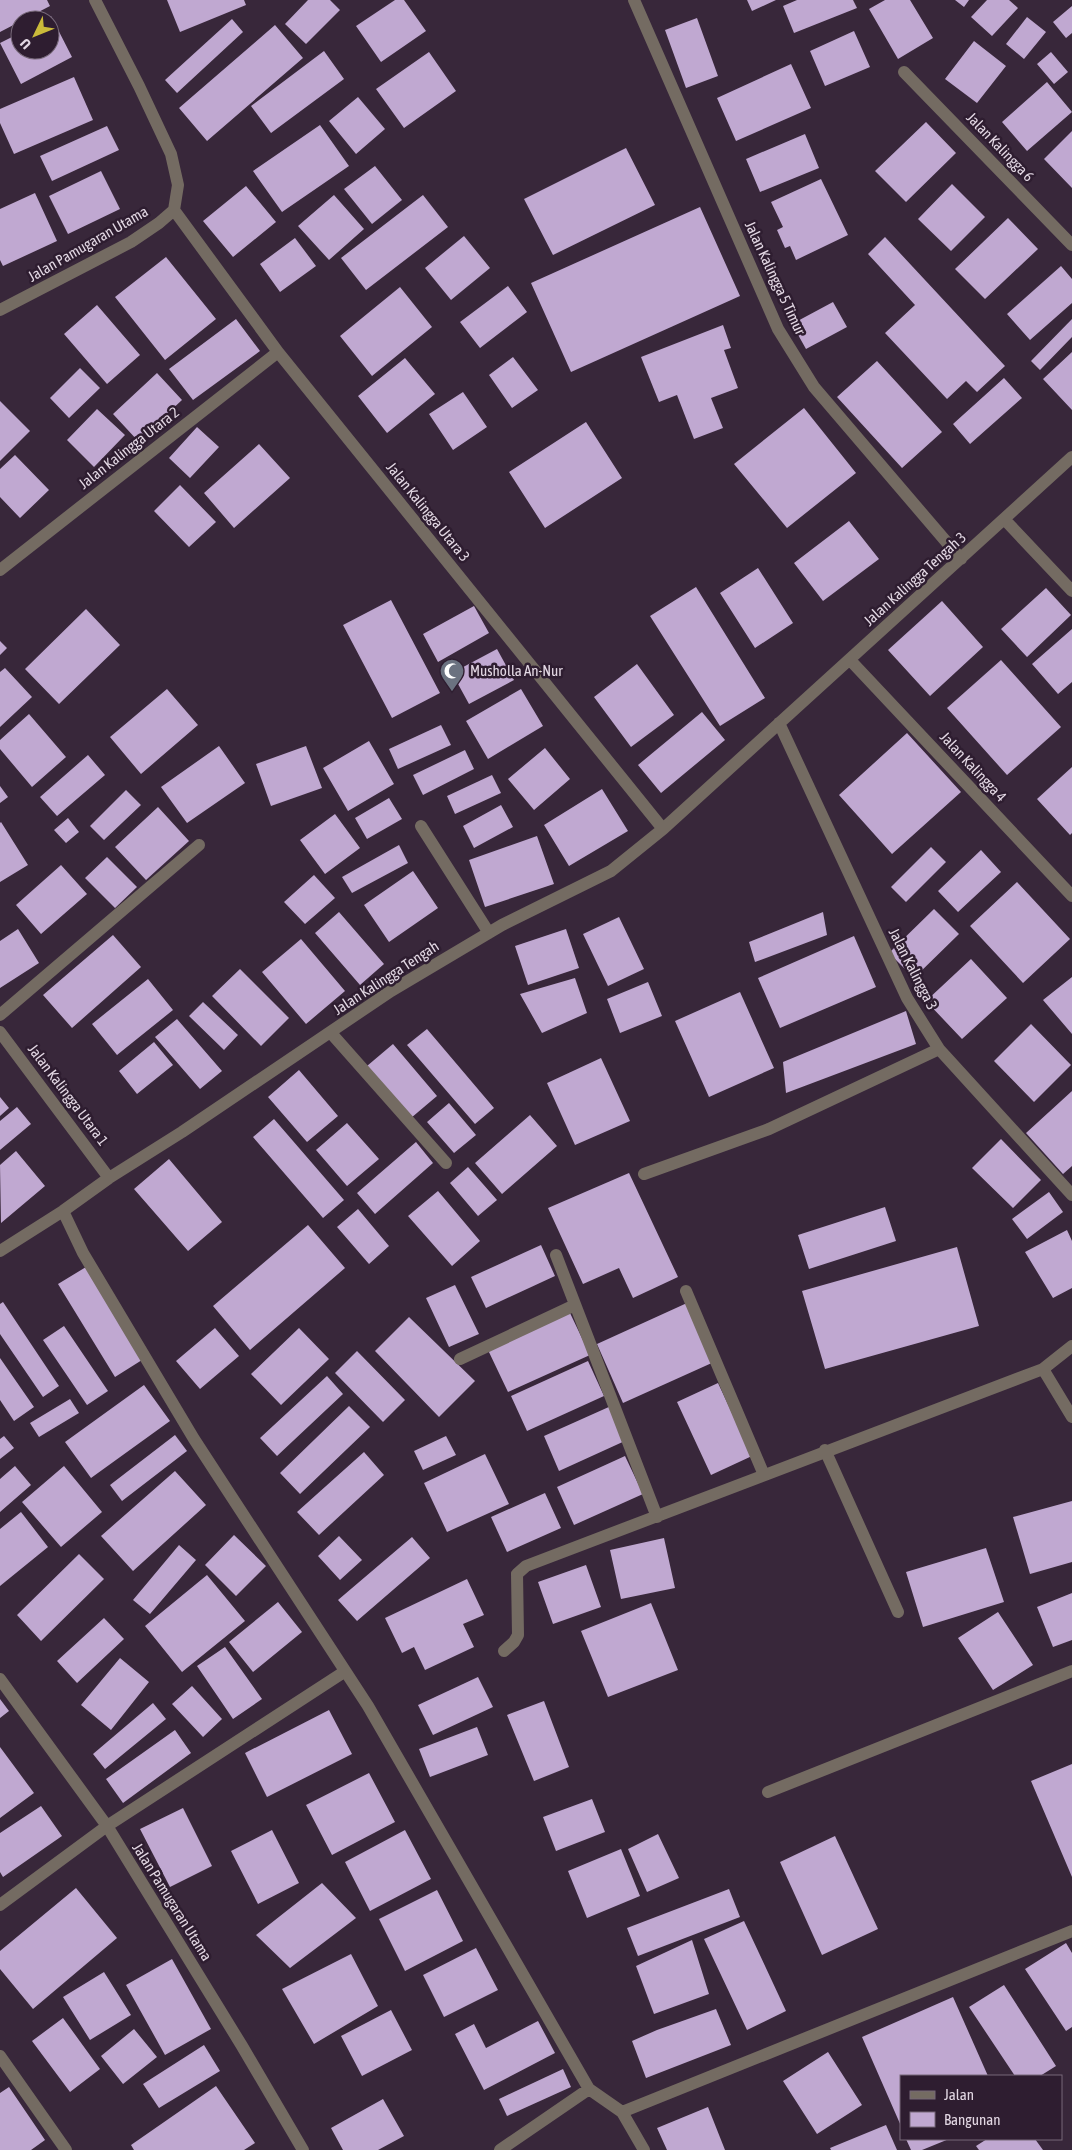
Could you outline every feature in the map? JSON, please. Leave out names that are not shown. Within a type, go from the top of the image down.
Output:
[{"type":"street","points":[[96,0],[171,154],[178,185],[174,210]]},
{"type":"street","name":"Jalan Kalingga 5 Timur","points":[[634,0],[778,330],[814,387],[961,559]]},
{"type":"street","name":"Jalan Kalingga 6","points":[[904,72],[1072,245]]},
{"type":"street","name":"Jalan Pamugaran Utama","points":[[0,310],[130,242],[159,223],[174,210]]},
{"type":"street","name":"Jalan Kalingga Utara 3","points":[[174,210],[278,352],[663,829]]},
{"type":"street","name":"Jalan Kalingga Utara 2","points":[[0,570],[278,352]]},
{"type":"street","name":"Jalan Kalingga Tengah 3","points":[[779,723],[1005,520],[1072,457]]},
{"type":"street","points":[[1005,520],[1072,591]]},
{"type":"street","name":"Jalan Kalingga 4","points":[[850,660],[1072,896]]},
{"type":"street","name":"Jalan Kalingga Tengah","points":[[0,1250],[63,1211],[109,1178],[182,1132],[391,991],[489,933],[611,870],[663,829],[779,723]]},
{"type":"street","name":"Jalan Kalingga 3","points":[[779,723],[907,998],[939,1049],[1072,1195]]},
{"type":"street","points":[[422,826],[489,933]]},
{"type":"street","points":[[0,1015],[198,845]]},
{"type":"street","name":"Jalan Kalingga Utara 1","points":[[0,1032],[109,1178]]},
{"type":"street","points":[[331,1033],[446,1163]]},
{"type":"street","points":[[644,1174],[768,1129],[939,1049]]},
{"type":"street","points":[[63,1211],[82,1253],[194,1439],[373,1715],[588,2089],[622,2112],[644,2150]]},
{"type":"street","points":[[556,1255],[657,1517]]},
{"type":"street","points":[[686,1291],[764,1475]]},
{"type":"street","points":[[460,1359],[575,1305]]},
{"type":"street","points":[[504,1651],[514,1642],[518,1634],[517,1574],[520,1569],[825,1450],[1043,1369],[1072,1346]]},
{"type":"street","points":[[1043,1369],[1072,1417]]},
{"type":"street","points":[[825,1450],[898,1612]]},
{"type":"street","points":[[768,1792],[1072,1671]]},
{"type":"street","points":[[0,1905],[107,1826],[344,1672]]},
{"type":"street","name":"Jalan Pamugaran Utama","points":[[0,1679],[107,1826],[242,2046],[303,2150]]},
{"type":"street","points":[[622,2112],[1072,1931]]},
{"type":"street","points":[[0,2056],[66,2150]]},
{"type":"street","points":[[500,2150],[588,2089]]},
{"type":"building","points":[[0,0],[47,0],[50,6],[42,10],[10,10],[10,27],[0,32]]},
{"type":"building","points":[[167,0],[244,0],[246,5],[180,32]]},
{"type":"building","points":[[308,0],[330,0],[340,10],[306,44],[285,24]]},
{"type":"building","points":[[395,0],[404,0],[426,31],[381,62],[356,26]]},
{"type":"building","points":[[747,0],[776,0],[752,11]]},
{"type":"building","points":[[797,0],[853,0],[857,8],[794,33],[783,6]]},
{"type":"building","points":[[885,0],[910,0],[933,38],[898,59],[869,9]]},
{"type":"building","points":[[955,0],[969,0],[964,7]]},
{"type":"building","points":[[987,0],[1009,0],[1018,8],[992,36],[971,17]]},
{"type":"building","points":[[1072,6],[1072,33],[1066,38],[1053,22]]},
{"type":"building","points":[[1027,17],[1046,32],[1024,59],[1006,44]]},
{"type":"building","points":[[697,18],[718,76],[686,88],[665,30]]},
{"type":"building","points":[[232,19],[243,32],[177,93],[165,80]]},
{"type":"building","points":[[275,25],[303,58],[207,141],[179,108]]},
{"type":"building","points":[[854,31],[870,67],[825,86],[810,51]]},
{"type":"building","points":[[60,34],[72,57],[21,84],[0,43],[10,38],[10,60],[60,60]]},
{"type":"building","points":[[974,41],[1006,66],[977,103],[945,79]]},
{"type":"building","points":[[324,51],[344,79],[271,133],[251,106]]},
{"type":"building","points":[[429,52],[456,91],[404,128],[376,89]]},
{"type":"building","points":[[1051,52],[1068,72],[1054,84],[1037,64]]},
{"type":"building","points":[[791,64],[811,108],[736,141],[717,98]]},
{"type":"building","points":[[74,77],[93,120],[14,154],[0,123],[0,109]]},
{"type":"building","points":[[1047,82],[1072,112],[1027,151],[1002,122]]},
{"type":"building","points":[[358,97],[385,129],[356,154],[329,121]]},
{"type":"building","points":[[926,122],[956,153],[906,202],[875,171]]},
{"type":"building","points":[[320,125],[349,166],[282,212],[253,171]]},
{"type":"building","points":[[107,126],[119,150],[52,181],[40,156]]},
{"type":"building","points":[[1072,131],[1072,188],[1044,159]]},
{"type":"building","points":[[805,134],[819,168],[760,192],[746,159]]},
{"type":"building","points":[[626,148],[655,205],[553,255],[524,199]]},
{"type":"building","points":[[375,166],[402,200],[372,224],[344,189]]},
{"type":"building","points":[[101,171],[120,209],[68,234],[49,196]]},
{"type":"building","points":[[821,179],[848,235],[796,260],[790,246],[785,248],[777,230],[783,227],[771,202]]},
{"type":"building","points":[[952,184],[985,217],[951,251],[918,219]]},
{"type":"building","points":[[246,186],[276,222],[233,257],[203,221]]},
{"type":"building","points":[[35,193],[57,241],[3,266],[0,260],[0,209]]},
{"type":"building","points":[[334,195],[364,229],[329,260],[298,226]]},
{"type":"building","points":[[423,195],[448,227],[366,290],[341,258]]},
{"type":"building","points":[[700,207],[740,296],[571,372],[531,283]]},
{"type":"building","points":[[1008,218],[1038,249],[985,299],[955,269]]},
{"type":"building","points":[[464,236],[490,268],[451,300],[425,268]]},
{"type":"building","points":[[885,237],[1005,366],[977,392],[966,381],[947,399],[885,333],[915,305],[868,254]]},
{"type":"building","points":[[295,238],[316,266],[280,292],[260,264]]},
{"type":"building","points":[[166,257],[216,319],[165,360],[115,297]]},
{"type":"building","points":[[1061,266],[1072,279],[1072,303],[1030,340],[1007,314]]},
{"type":"building","points":[[508,286],[527,312],[480,348],[460,322]]},
{"type":"building","points":[[400,287],[432,327],[372,376],[340,336]]},
{"type":"building","points":[[833,302],[847,327],[806,349],[792,324]]},
{"type":"building","points":[[97,305],[140,355],[107,384],[64,334]]},
{"type":"building","points":[[236,319],[260,351],[193,400],[169,369]]},
{"type":"building","points":[[1072,319],[1072,337],[1040,370],[1031,361]]},
{"type":"building","points":[[723,325],[731,348],[724,350],[738,388],[711,398],[723,428],[694,439],[677,395],[659,402],[641,357]]},
{"type":"building","points":[[1072,352],[1072,410],[1043,379]]},
{"type":"building","points":[[513,357],[538,390],[512,408],[489,375]]},
{"type":"building","points":[[405,358],[435,394],[387,433],[358,396]]},
{"type":"building","points":[[877,361],[942,432],[902,468],[837,397]]},
{"type":"building","points":[[80,368],[100,388],[69,418],[50,398]]},
{"type":"building","points":[[157,373],[182,400],[138,441],[113,414]]},
{"type":"building","points":[[1004,378],[1022,398],[970,444],[953,424]]},
{"type":"building","points":[[463,392],[487,427],[453,450],[429,414]]},
{"type":"building","points":[[0,401],[30,431],[0,461]]},
{"type":"building","points":[[804,408],[856,473],[787,528],[734,464]]},
{"type":"building","points":[[97,409],[125,435],[94,467],[67,440]]},
{"type":"building","points":[[586,422],[622,478],[545,528],[509,472]]},
{"type":"building","points":[[197,427],[219,447],[190,478],[169,458]]},
{"type":"building","points":[[259,444],[290,478],[234,528],[204,493]]},
{"type":"building","points":[[15,455],[49,490],[20,518],[0,497],[0,469]]},
{"type":"building","points":[[180,485],[216,522],[189,547],[154,511]]},
{"type":"building","points":[[849,521],[879,559],[823,601],[794,563]]},
{"type":"building","points":[[758,568],[793,623],[755,648],[720,593]]},
{"type":"building","points":[[696,587],[765,698],[720,726],[650,616]]},
{"type":"building","points":[[1046,588],[1071,615],[1027,657],[1001,629]]},
{"type":"building","points":[[391,600],[440,693],[392,718],[343,625]]},
{"type":"building","points":[[942,601],[983,647],[930,696],[888,650]]},
{"type":"building","points":[[474,606],[489,633],[438,662],[423,634]]},
{"type":"building","points":[[86,609],[120,645],[59,704],[25,669]]},
{"type":"building","points":[[1072,629],[1072,682],[1058,694],[1032,664]]},
{"type":"building","points":[[0,641],[7,648],[0,655]]},
{"type":"building","points":[[497,649],[514,680],[469,704],[452,673]]},
{"type":"building","points":[[1001,660],[1061,727],[1007,775],[947,708]]},
{"type":"building","points":[[637,664],[674,715],[631,747],[594,697]]},
{"type":"building","points":[[5,668],[32,697],[0,727],[0,672]]},
{"type":"building","points":[[167,689],[198,725],[141,774],[110,737]]},
{"type":"building","points":[[521,689],[543,726],[488,759],[466,721]]},
{"type":"building","points":[[702,712],[725,740],[661,793],[638,765]]},
{"type":"building","points":[[29,714],[66,757],[32,787],[0,749],[0,740]]},
{"type":"building","points":[[441,725],[451,745],[398,769],[389,749]]},
{"type":"building","points":[[907,733],[961,792],[892,854],[839,795]]},
{"type":"building","points":[[369,741],[394,784],[348,811],[323,768]]},
{"type":"building","points":[[219,746],[245,783],[187,823],[161,787]]},
{"type":"building","points":[[306,746],[322,788],[271,806],[256,764]]},
{"type":"building","points":[[545,748],[570,779],[534,810],[508,779]]},
{"type":"building","points":[[465,750],[474,769],[423,795],[413,775]]},
{"type":"building","points":[[88,755],[105,775],[57,816],[40,797]]},
{"type":"building","points":[[1072,767],[1072,833],[1070,835],[1037,799]]},
{"type":"building","points":[[492,775],[501,793],[455,814],[447,796]]},
{"type":"building","points":[[0,786],[8,797],[0,803]]},
{"type":"building","points":[[602,789],[628,831],[569,866],[544,825]]},
{"type":"building","points":[[126,790],[141,805],[104,840],[90,826]]},
{"type":"building","points":[[389,798],[402,819],[367,839],[355,818]]},
{"type":"building","points":[[501,805],[513,827],[474,848],[463,826]]},
{"type":"building","points":[[158,807],[189,841],[146,880],[115,847]]},
{"type":"building","points":[[335,814],[360,848],[325,874],[300,840]]},
{"type":"building","points":[[68,818],[79,832],[66,843],[54,830]]},
{"type":"building","points":[[0,823],[28,865],[0,882]]},
{"type":"building","points":[[537,836],[554,884],[485,907],[469,860]]},
{"type":"building","points":[[399,845],[408,863],[352,893],[342,877]]},
{"type":"building","points":[[931,847],[946,862],[906,902],[891,887]]},
{"type":"building","points":[[981,850],[1001,872],[958,912],[938,891]]},
{"type":"building","points":[[107,857],[137,887],[115,908],[85,878]]},
{"type":"building","points":[[61,865],[87,894],[41,934],[16,905]]},
{"type":"building","points":[[413,871],[438,908],[389,942],[364,905]]},
{"type":"building","points":[[314,875],[335,898],[305,924],[284,902]]},
{"type":"building","points":[[1017,882],[1070,939],[1023,983],[970,926]]},
{"type":"building","points":[[934,909],[959,934],[914,978],[889,953]]},
{"type":"building","points":[[339,912],[384,964],[360,985],[315,933]]},
{"type":"building","points":[[823,912],[827,935],[755,962],[749,942]]},
{"type":"building","points":[[619,917],[644,969],[608,986],[583,934]]},
{"type":"building","points":[[18,929],[39,963],[0,988],[0,941]]},
{"type":"building","points":[[566,929],[579,968],[528,985],[515,946]]},
{"type":"building","points":[[113,935],[141,967],[72,1028],[43,995]]},
{"type":"building","points":[[854,936],[876,987],[780,1028],[758,978]]},
{"type":"building","points":[[301,939],[345,991],[306,1024],[262,972]]},
{"type":"building","points":[[971,959],[1007,998],[962,1039],[926,1001]]},
{"type":"building","points":[[240,969],[289,1018],[261,1046],[212,996]]},
{"type":"building","points":[[1072,977],[1072,1034],[1043,1000]]},
{"type":"building","points":[[575,978],[587,1013],[542,1033],[520,994]]},
{"type":"building","points":[[148,979],[173,1010],[117,1055],[92,1024]]},
{"type":"building","points":[[648,982],[662,1016],[620,1033],[607,999]]},
{"type":"building","points":[[740,992],[774,1068],[709,1097],[675,1021]]},
{"type":"building","points":[[203,1002],[238,1035],[224,1050],[189,1016]]},
{"type":"building","points":[[906,1011],[916,1044],[786,1093],[783,1062]]},
{"type":"building","points":[[177,1019],[222,1071],[200,1089],[155,1037]]},
{"type":"building","points":[[1031,1024],[1071,1065],[1034,1102],[994,1061]]},
{"type":"building","points":[[427,1029],[494,1108],[475,1124],[407,1045]]},
{"type":"building","points":[[154,1042],[173,1065],[137,1094],[119,1071]]},
{"type":"building","points":[[393,1044],[437,1096],[411,1118],[367,1066]]},
{"type":"building","points":[[601,1058],[630,1121],[575,1145],[547,1083]]},
{"type":"building","points":[[299,1070],[338,1116],[307,1142],[268,1097]]},
{"type":"building","points":[[1072,1091],[1072,1166],[1063,1174],[1026,1133]]},
{"type":"building","points":[[0,1097],[9,1108],[0,1116]]},
{"type":"building","points":[[449,1103],[476,1135],[454,1153],[427,1122]]},
{"type":"building","points":[[17,1107],[31,1124],[0,1150],[0,1121]]},
{"type":"building","points":[[530,1115],[557,1146],[502,1194],[475,1163]]},
{"type":"building","points":[[274,1119],[344,1200],[323,1218],[253,1137]]},
{"type":"building","points":[[347,1123],[379,1159],[347,1186],[316,1150]]},
{"type":"building","points":[[1001,1139],[1041,1180],[1013,1208],[972,1168]]},
{"type":"building","points":[[416,1142],[433,1163],[375,1214],[357,1193]]},
{"type":"building","points":[[16,1151],[45,1186],[1,1223],[0,1165]]},
{"type":"building","points":[[169,1159],[222,1222],[188,1251],[134,1189]]},
{"type":"building","points":[[468,1167],[497,1200],[478,1216],[450,1183]]},
{"type":"building","points":[[629,1173],[678,1277],[633,1298],[619,1268],[583,1284],[548,1208]]},
{"type":"building","points":[[438,1191],[480,1241],[452,1266],[408,1216]]},
{"type":"building","points":[[1049,1192],[1063,1212],[1027,1239],[1012,1219]]},
{"type":"building","points":[[885,1207],[896,1241],[809,1269],[798,1235]]},
{"type":"building","points":[[358,1209],[389,1246],[369,1264],[337,1227]]},
{"type":"building","points":[[308,1225],[345,1268],[250,1350],[213,1306]]},
{"type":"building","points":[[1067,1230],[1072,1241],[1072,1288],[1053,1298],[1025,1252]]},
{"type":"building","points":[[541,1245],[555,1276],[486,1308],[471,1277]]},
{"type":"building","points":[[957,1247],[979,1326],[825,1369],[802,1291]]},
{"type":"building","points":[[86,1267],[142,1360],[115,1377],[58,1284]]},
{"type":"building","points":[[455,1285],[479,1334],[449,1347],[426,1298]]},
{"type":"building","points":[[3,1302],[59,1386],[43,1397],[0,1334],[0,1304]]},
{"type":"building","points":[[687,1303],[714,1362],[623,1403],[597,1344]]},
{"type":"building","points":[[570,1313],[590,1355],[508,1392],[488,1350]]},
{"type":"building","points":[[409,1317],[475,1381],[439,1417],[375,1351]]},
{"type":"building","points":[[64,1326],[108,1391],[87,1405],[43,1340]]},
{"type":"building","points":[[215,1328],[239,1356],[200,1389],[176,1361]]},
{"type":"building","points":[[299,1328],[329,1359],[281,1405],[251,1374]]},
{"type":"building","points":[[357,1351],[405,1400],[383,1422],[335,1373]]},
{"type":"building","points":[[0,1358],[34,1407],[14,1421],[0,1400]]},
{"type":"building","points":[[588,1361],[604,1396],[527,1431],[511,1396]]},
{"type":"building","points":[[327,1376],[343,1394],[277,1456],[260,1438]]},
{"type":"building","points":[[718,1383],[752,1456],[711,1475],[677,1402]]},
{"type":"building","points":[[144,1385],[170,1421],[91,1478],[65,1442]]},
{"type":"building","points":[[70,1399],[79,1413],[39,1437],[30,1423]]},
{"type":"building","points":[[349,1406],[370,1427],[300,1494],[280,1473]]},
{"type":"building","points":[[611,1406],[627,1440],[559,1471],[544,1436]]},
{"type":"building","points":[[175,1435],[187,1451],[122,1501],[110,1485]]},
{"type":"building","points":[[4,1436],[14,1448],[0,1459],[0,1439]]},
{"type":"building","points":[[446,1436],[456,1455],[423,1470],[414,1451]]},
{"type":"building","points":[[364,1452],[384,1475],[319,1535],[297,1512]]},
{"type":"building","points":[[485,1454],[509,1504],[447,1532],[424,1483]]},
{"type":"building","points":[[625,1456],[643,1494],[574,1525],[557,1487]]},
{"type":"building","points":[[15,1466],[31,1485],[0,1512],[0,1479]]},
{"type":"building","points":[[64,1466],[102,1512],[61,1547],[22,1502]]},
{"type":"building","points":[[175,1471],[206,1505],[133,1571],[101,1536]]},
{"type":"building","points":[[545,1493],[561,1528],[507,1552],[491,1517]]},
{"type":"building","points":[[1072,1501],[1072,1562],[1030,1574],[1013,1517]]},
{"type":"building","points":[[21,1512],[48,1547],[0,1586],[0,1529]]},
{"type":"building","points":[[234,1535],[266,1566],[236,1596],[205,1565]]},
{"type":"building","points":[[339,1536],[362,1560],[340,1580],[318,1556]]},
{"type":"building","points":[[412,1537],[430,1558],[357,1621],[338,1600]]},
{"type":"building","points":[[664,1538],[675,1588],[621,1599],[610,1550]]},
{"type":"building","points":[[179,1545],[196,1560],[150,1614],[133,1600]]},
{"type":"building","points":[[986,1548],[1004,1602],[923,1627],[906,1572]]},
{"type":"building","points":[[79,1554],[104,1579],[41,1641],[17,1615]]},
{"type":"building","points":[[586,1565],[601,1607],[553,1624],[538,1582]]},
{"type":"building","points":[[207,1575],[245,1621],[182,1672],[145,1626]]},
{"type":"building","points":[[467,1579],[484,1615],[463,1624],[474,1647],[425,1670],[414,1647],[402,1653],[385,1618]]},
{"type":"building","points":[[1072,1593],[1072,1640],[1053,1647],[1037,1607]]},
{"type":"building","points":[[278,1602],[302,1632],[253,1672],[229,1642]]},
{"type":"building","points":[[651,1603],[678,1670],[608,1697],[581,1631]]},
{"type":"building","points":[[998,1612],[1033,1665],[993,1690],[958,1638]]},
{"type":"building","points":[[104,1618],[124,1639],[77,1683],[57,1661]]},
{"type":"building","points":[[225,1647],[262,1699],[233,1719],[197,1666]]},
{"type":"building","points":[[120,1658],[149,1682],[111,1730],[81,1705]]},
{"type":"building","points":[[478,1677],[493,1707],[433,1735],[418,1705]]},
{"type":"building","points":[[192,1686],[222,1719],[203,1737],[172,1704]]},
{"type":"building","points":[[0,1699],[9,1711],[0,1718]]},
{"type":"building","points":[[544,1701],[569,1767],[534,1781],[507,1715]]},
{"type":"building","points":[[153,1703],[166,1719],[105,1769],[93,1754]]},
{"type":"building","points":[[329,1710],[352,1754],[267,1797],[245,1753]]},
{"type":"building","points":[[477,1727],[488,1755],[430,1777],[419,1749]]},
{"type":"building","points":[[175,1730],[191,1753],[123,1803],[106,1779]]},
{"type":"building","points":[[0,1747],[34,1793],[0,1818]]},
{"type":"building","points":[[1072,1764],[1072,1877],[1031,1781]]},
{"type":"building","points":[[369,1773],[395,1822],[332,1855],[306,1805]]},
{"type":"building","points":[[592,1799],[605,1832],[556,1851],[543,1817]]},
{"type":"building","points":[[41,1806],[62,1836],[3,1877],[0,1872],[0,1833]]},
{"type":"building","points":[[183,1808],[212,1866],[170,1887],[140,1829]]},
{"type":"building","points":[[272,1830],[299,1883],[258,1904],[231,1851]]},
{"type":"building","points":[[405,1830],[431,1879],[370,1911],[345,1862]]},
{"type":"building","points":[[658,1834],[679,1878],[647,1892],[628,1849]]},
{"type":"building","points":[[835,1836],[878,1929],[822,1955],[780,1862]]},
{"type":"building","points":[[621,1849],[640,1896],[587,1918],[568,1871]]},
{"type":"building","points":[[322,1883],[356,1918],[290,1968],[256,1935]]},
{"type":"building","points":[[76,1888],[117,1938],[33,2009],[0,1969],[0,1951]]},
{"type":"building","points":[[729,1889],[740,1917],[638,1956],[627,1928]]},
{"type":"building","points":[[437,1890],[463,1941],[405,1971],[379,1919]]},
{"type":"building","points":[[744,1921],[786,2011],[747,2030],[704,1939]]},
{"type":"building","points":[[692,1940],[709,1994],[654,2014],[636,1966]]},
{"type":"building","points":[[1066,1943],[1072,1953],[1072,2027],[1066,2031],[1025,1969]]},
{"type":"building","points":[[476,1948],[498,1990],[444,2017],[423,1975]]},
{"type":"building","points":[[351,1954],[378,2006],[314,2044],[282,1989]]},
{"type":"building","points":[[172,1959],[211,2029],[165,2055],[126,1985]]},
{"type":"building","points":[[104,1972],[131,2015],[90,2040],[63,1997]]},
{"type":"building","points":[[1004,1985],[1056,2066],[1042,2075],[1014,2075],[969,2007]]},
{"type":"building","points":[[953,1997],[988,2075],[900,2075],[900,2124],[862,2037]]},
{"type":"building","points":[[716,2009],[731,2045],[646,2078],[632,2041]]},
{"type":"building","points":[[391,2010],[412,2050],[362,2076],[341,2036]]},
{"type":"building","points":[[63,2018],[100,2069],[70,2092],[32,2041]]},
{"type":"building","points":[[538,2021],[555,2053],[484,2090],[455,2034],[474,2024],[486,2048]]},
{"type":"building","points":[[134,2029],[157,2057],[123,2084],[101,2056]]},
{"type":"building","points":[[204,2045],[220,2071],[159,2108],[143,2084]]},
{"type":"building","points":[[828,2052],[862,2105],[817,2134],[783,2081]]},
{"type":"building","points":[[563,2069],[571,2087],[507,2116],[499,2099]]},
{"type":"building","points":[[216,2086],[255,2143],[244,2150],[134,2150],[131,2145]]},
{"type":"building","points":[[9,2087],[45,2140],[31,2150],[0,2150],[0,2093]]},
{"type":"building","points":[[383,2099],[404,2136],[378,2150],[343,2150],[331,2128]]},
{"type":"building","points":[[708,2107],[725,2150],[667,2150],[657,2128]]},
{"type":"building","points":[[886,2125],[897,2150],[831,2150],[830,2148]]},
{"type":"building","points":[[906,2140],[947,2140],[922,2150],[911,2150]]},
{"type":"building","points":[[985,2140],[1036,2140],[1043,2150],[979,2150],[976,2146]]},
{"type":"place","name":"Musholla An-Nur","points":[[452,692]]}]
